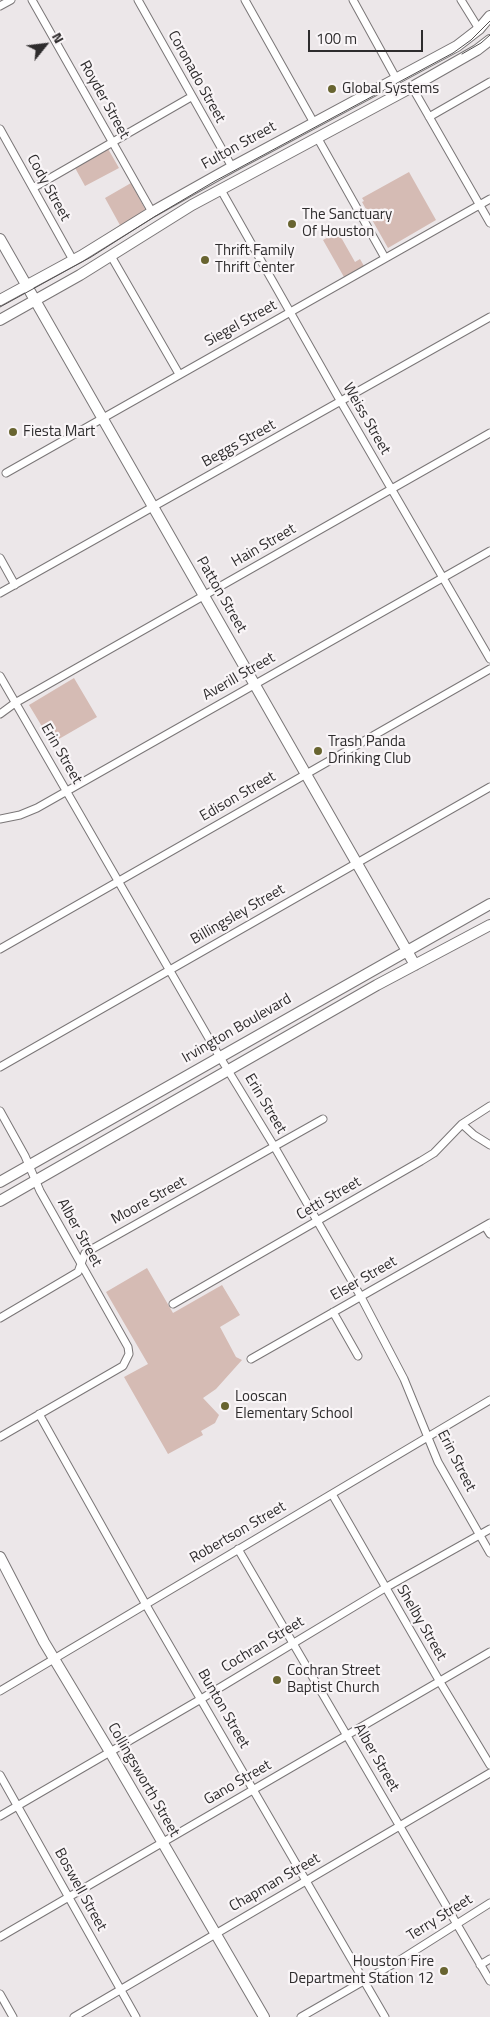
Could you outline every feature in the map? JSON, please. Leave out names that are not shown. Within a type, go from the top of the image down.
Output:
[{"type":"main road","name":"Fulton Street","points":[[0,300],[73,260],[152,212],[232,167],[397,80],[457,46],[479,29],[490,16]]},
{"type":"main road","name":"Fulton Street","points":[[0,320],[112,256],[167,220],[412,87],[490,40]]},
{"type":"main road","name":"Patton Street","points":[[0,240],[416,965]]},
{"type":"main road","name":"Irvington Boulevard","points":[[0,1182],[407,949],[490,904]]},
{"type":"main road","points":[[0,1201],[351,1001],[490,925]]},
{"type":"main road","points":[[342,986],[351,1001]]},
{"type":"main road","points":[[124,1111],[133,1125]]},
{"type":"main road","name":"Collingsworth Street","points":[[0,1557],[53,1658],[110,1752],[264,2017]]},
{"type":"street","points":[[0,6],[11,0]]},
{"type":"street","name":"Royder Street","points":[[32,0],[152,212]]},
{"type":"street","points":[[245,0],[314,123]]},
{"type":"street","points":[[353,0],[397,80]]},
{"type":"street","points":[[461,0],[479,29]]},
{"type":"street","name":"Coronado Street","points":[[140,1],[232,167]]},
{"type":"street","points":[[430,116],[490,82]]},
{"type":"street","points":[[412,87],[490,223]]},
{"type":"street","points":[[32,188],[191,96]]},
{"type":"street","name":"Cody Street","points":[[0,129],[73,260]]},
{"type":"street","points":[[317,137],[385,258]]},
{"type":"street","name":"Weiss Street","points":[[221,190],[340,402],[490,659]]},
{"type":"street","name":"Siegel Street","points":[[6,473],[490,199]]},
{"type":"street","points":[[112,256],[179,374]]},
{"type":"street","name":"Beggs Street","points":[[0,594],[490,317]]},
{"type":"street","name":"Hain Street","points":[[0,714],[15,703],[490,433]]},
{"type":"street","name":"Averill Street","points":[[0,819],[29,812],[66,792],[490,551]]},
{"type":"street","points":[[0,558],[15,585]]},
{"type":"street","name":"Edison Street","points":[[0,949],[490,669]]},
{"type":"street","name":"Erin Street","points":[[0,676],[360,1297],[404,1379],[438,1462],[490,1553]]},
{"type":"street","name":"Billingsley Street","points":[[0,1067],[490,787]]},
{"type":"street","name":"Cetti Street","points":[[173,1304],[421,1162],[434,1153],[462,1124],[490,1106]]},
{"type":"street","name":"Alber Street","points":[[0,1112],[81,1264],[128,1347],[130,1354],[123,1366],[39,1414]]},
{"type":"street","name":"Moore Street","points":[[0,1318],[78,1272],[85,1253],[323,1119]]},
{"type":"street","points":[[462,1124],[474,1135],[490,1145]]},
{"type":"street","points":[[488,1224],[490,1234]]},
{"type":"street","name":"Elser Street","points":[[251,1359],[488,1224]]},
{"type":"street","points":[[333,1312],[358,1356]]},
{"type":"street","name":"Robertson Street","points":[[0,1692],[53,1658],[490,1400]]},
{"type":"street","points":[[0,1437],[39,1414]]},
{"type":"street","name":"Bunton Street","points":[[39,1414],[145,1604],[384,2017]]},
{"type":"street","name":"Shelby Street","points":[[332,1494],[385,1588],[490,1765]]},
{"type":"street","name":"Cochran Street","points":[[0,1816],[201,1699],[385,1588],[490,1529]]},
{"type":"street","name":"Alber Street","points":[[238,1549],[490,1981]]},
{"type":"street","name":"Gano Street","points":[[0,1937],[490,1652]]},
{"type":"street","name":"Chapman Street","points":[[74,2017],[490,1773]]},
{"type":"street","name":"Boswell Street","points":[[0,1775],[136,2017]]},
{"type":"street","name":"Terry Street","points":[[301,2017],[362,1980],[400,1960],[490,1903]]},
{"type":"street","points":[[480,1965],[490,1959]]},
{"type":"street","points":[[0,1994],[13,2017]]},
{"type":"shaded area","points":[[107,147],[119,168],[85,186],[74,166]]},
{"type":"shaded area","points":[[409,172],[436,220],[388,248],[362,202],[364,201],[362,198]]},
{"type":"shaded area","points":[[131,183],[145,209],[144,213],[121,227],[105,198]]},
{"type":"shaded area","points":[[338,232],[355,262],[360,259],[364,266],[344,277],[323,240]]},
{"type":"shaded area","points":[[74,678],[97,717],[52,743],[29,705]]},
{"type":"shaded area","points":[[147,1268],[173,1313],[222,1285],[240,1315],[220,1327],[236,1357],[242,1360],[216,1389],[203,1398],[219,1415],[215,1423],[201,1431],[203,1435],[168,1454],[124,1377],[148,1364],[106,1292]]},
{"type":"tram line","points":[[0,307],[91,257],[215,181],[453,53],[471,40],[490,21]]},
{"type":"tram line","points":[[462,54],[481,43],[490,35]]},
{"type":"place","name":"Global Systems","points":[[332,89]]},
{"type":"place","name":"The Sanctuary Of Houston","points":[[292,224]]},
{"type":"place","name":"Thrift Family Thrift Center","points":[[205,260]]},
{"type":"place","name":"Fiesta Mart","points":[[13,432]]},
{"type":"place","name":"Trash Panda Drinking Club","points":[[318,751]]},
{"type":"place","name":"Looscan Elementary School","points":[[225,1406]]},
{"type":"place","name":"Cochran Street Baptist Church","points":[[277,1680]]},
{"type":"place","name":"Houston Fire Department Station 12","points":[[444,1971]]}]
